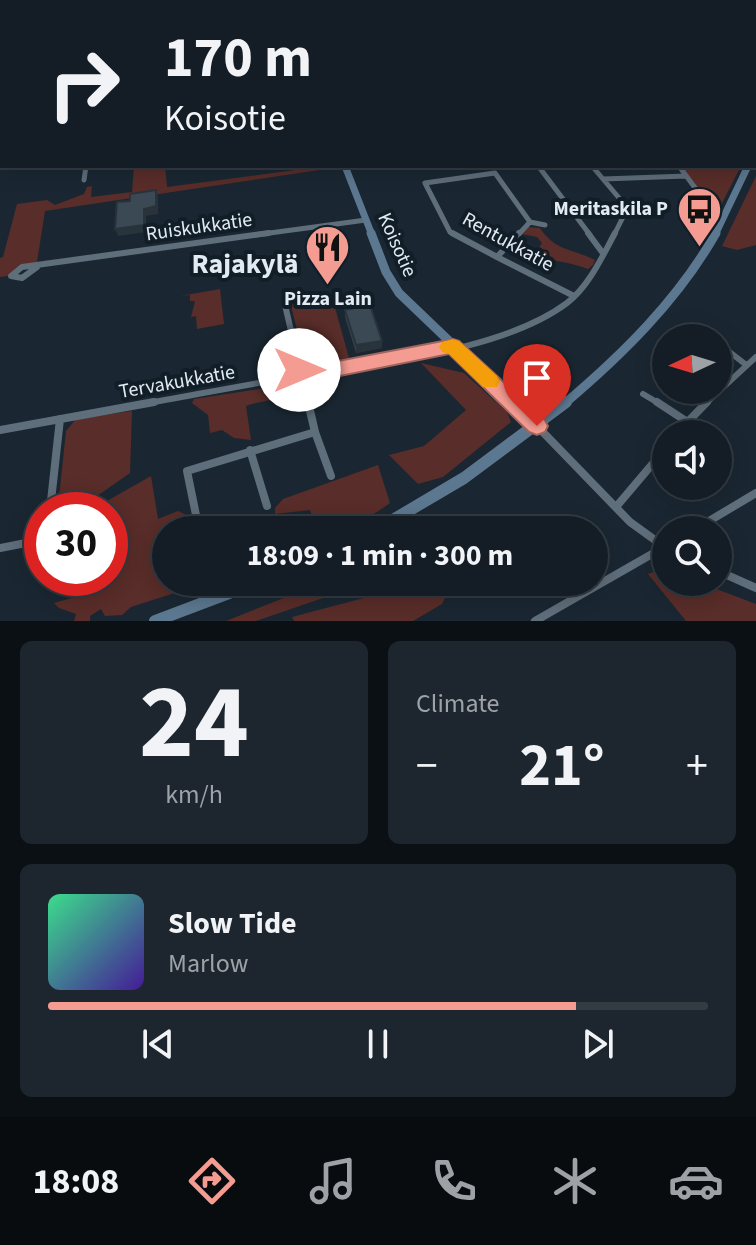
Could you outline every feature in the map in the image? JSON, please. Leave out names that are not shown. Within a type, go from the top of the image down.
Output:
[{"type":"main road","name":"Koisotie","points":[[346,168],[393,285],[537,426]]},
{"type":"main road","points":[[400,516],[481,469],[537,426],[635,339],[663,308],[702,255],[728,211],[747,168]]},
{"type":"main road","points":[[155,621],[221,596]]},
{"type":"street","points":[[84,180],[86,168]]},
{"type":"street","points":[[540,168],[602,252]]},
{"type":"street","points":[[574,296],[627,209],[594,168]]},
{"type":"street","points":[[680,168],[701,196],[706,213]]},
{"type":"street","name":"Rentukkatie","points":[[530,222],[495,173],[425,183],[450,232],[574,296]]},
{"type":"street","points":[[603,179],[686,176]]},
{"type":"street","name":"Ruiskukkatie","points":[[37,267],[366,220]]},
{"type":"street","points":[[497,257],[530,222],[545,225]]},
{"type":"street","name":"Tervakukkatie","points":[[0,430],[453,346],[531,322],[574,296]]},
{"type":"street","points":[[285,305],[315,432],[331,476]]},
{"type":"street","points":[[732,354],[745,364]]},
{"type":"street","points":[[732,378],[756,357]]},
{"type":"street","points":[[643,394],[684,420]]},
{"type":"street","points":[[687,420],[704,404]]},
{"type":"street","points":[[52,492],[60,419]]},
{"type":"street","points":[[537,426],[652,539]]},
{"type":"street","points":[[196,515],[187,471],[315,432]]},
{"type":"street","points":[[250,450],[267,506]]},
{"type":"street","points":[[616,507],[652,465]]},
{"type":"street","points":[[717,516],[756,493]]},
{"type":"street","points":[[0,548],[24,543]]},
{"type":"street","points":[[535,621],[652,554]]},
{"type":"street","points":[[732,577],[756,588]]},
{"type":"shaded area","points":[[134,168],[165,168],[167,187],[310,168],[333,168],[45,211],[37,262],[0,277],[0,258],[3,257],[17,204],[47,200],[55,205],[84,194],[87,187],[92,186],[91,197],[132,192]]},
{"type":"shaded area","points":[[683,168],[740,168],[716,215]]},
{"type":"shaded area","points":[[756,176],[756,245],[737,250],[722,246]]},
{"type":"shaded area","points":[[528,227],[540,228],[558,245],[595,260],[593,265],[588,269],[535,254],[542,243],[537,237],[522,234]]},
{"type":"shaded area","points":[[220,289],[224,324],[197,329],[196,316],[191,317],[195,301],[190,301],[190,295],[180,296]]},
{"type":"shaded area","points":[[315,295],[332,297],[349,358],[306,367],[290,301]]},
{"type":"shaded area","points":[[421,363],[464,373],[507,412],[511,422],[443,477],[418,484],[389,455],[424,446],[466,410]]},
{"type":"shaded area","points":[[286,385],[287,395],[246,406],[251,440],[234,438],[222,430],[210,433],[208,415],[192,403],[194,399]]},
{"type":"shaded area","points":[[132,411],[130,473],[103,492],[60,492],[66,431],[76,419]]},
{"type":"shaded area","points":[[378,465],[390,503],[369,516],[312,516],[310,510],[275,514],[275,508],[283,499]]},
{"type":"shaded area","points":[[151,476],[158,516],[152,516],[152,596],[165,596],[131,607],[122,615],[105,616],[101,609],[90,616],[90,621],[74,621],[76,614],[54,603],[75,596],[128,596],[128,492],[123,492]]},
{"type":"shaded area","points":[[178,511],[189,516],[166,516]]},
{"type":"shaded area","points":[[732,595],[756,604],[756,621],[686,621],[666,596]]},
{"type":"shaded area","points":[[289,596],[329,596],[256,621],[226,621]]},
{"type":"shaded area","points":[[371,596],[445,598],[442,604],[413,621],[294,621],[292,617]]},
{"type":"building","points":[[156,190],[156,206],[144,209],[144,225],[115,229],[117,202],[130,201],[130,194]]},
{"type":"building","points":[[370,305],[382,341],[356,345],[345,310]]},
{"type":"slow traffic","points":[[449,347],[453,346],[490,381]]},
{"type":"place","name":"Meritaskila P","points":[[699,248]]},
{"type":"place","name":"Pizza Lain","points":[[328,286]]},
{"type":"district","name":"Rajakylä","points":[[245,264]]},
{"type":"route","points":[[299,370],[300,376],[453,346],[537,426]]}]
